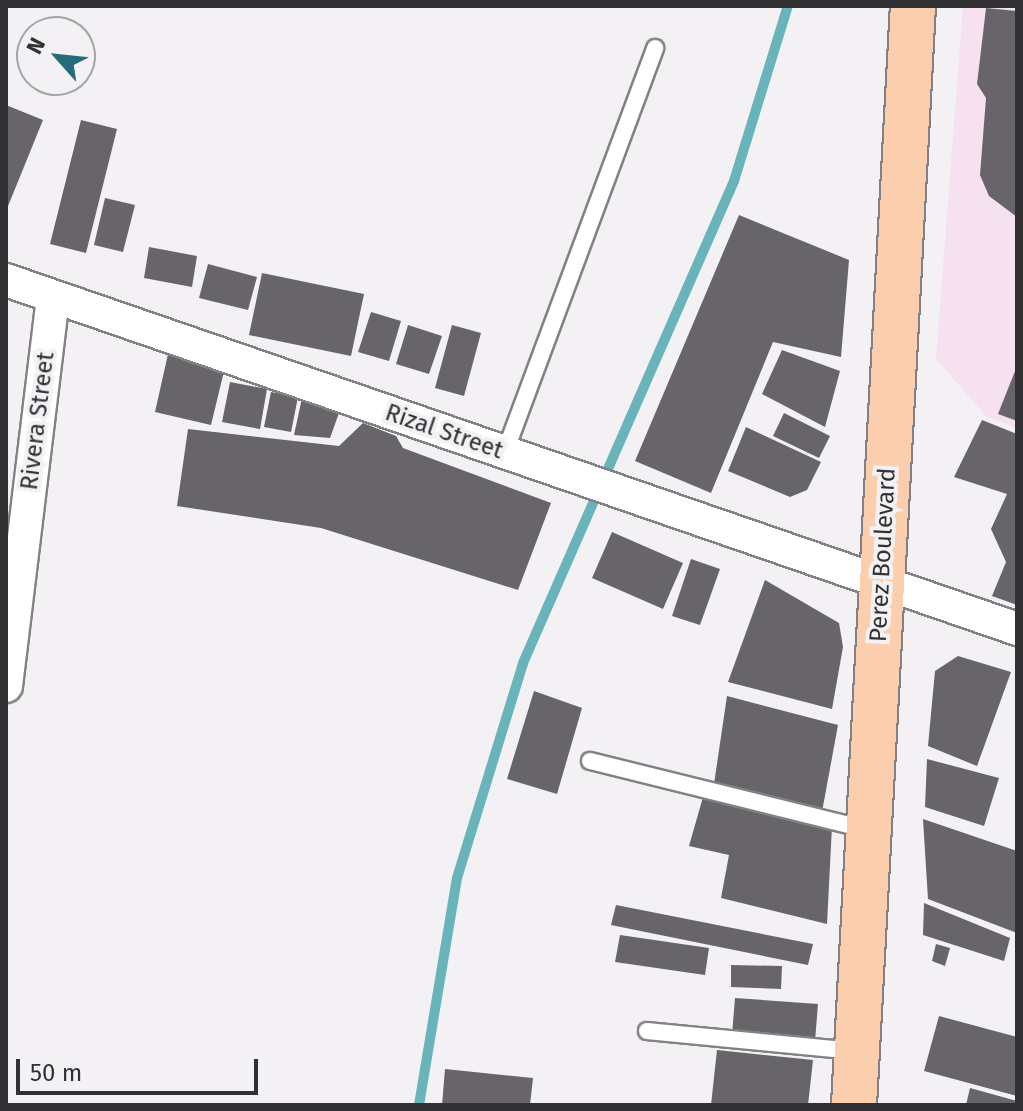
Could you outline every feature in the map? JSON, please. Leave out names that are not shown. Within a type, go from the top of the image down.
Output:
[{"type":"main road","name":"Perez Boulevard","points":[[854,1105],[913,6]]},
{"type":"street","name":"Rizal Street","points":[[6,280],[53,300],[1017,629]]},
{"type":"street","name":"Rivera Street","points":[[6,686],[53,300]]},
{"type":"lane","points":[[505,452],[655,48]]},
{"type":"lane","points":[[590,761],[868,830]]},
{"type":"lane","points":[[647,1031],[856,1051]]},
{"type":"shaded area","points":[[963,6],[1017,6],[1017,428],[986,416],[936,359]]},
{"type":"building","points":[[986,8],[1017,11],[1017,217],[989,196],[980,175],[986,98],[977,84]]},
{"type":"building","points":[[6,105],[43,120],[6,211]]},
{"type":"building","points":[[81,120],[117,129],[86,253],[50,244]]},
{"type":"building","points":[[105,198],[135,205],[123,252],[94,245]]},
{"type":"building","points":[[739,215],[849,260],[841,357],[773,342],[711,493],[635,461]]},
{"type":"building","points":[[149,247],[197,256],[192,287],[144,278]]},
{"type":"building","points":[[208,264],[257,277],[248,310],[199,298]]},
{"type":"building","points":[[262,273],[364,294],[351,356],[249,335]]},
{"type":"building","points":[[371,312],[401,321],[389,361],[358,352]]},
{"type":"building","points":[[408,325],[442,336],[429,374],[396,364]]},
{"type":"building","points":[[452,325],[481,333],[464,396],[435,388]]},
{"type":"building","points":[[782,350],[840,371],[825,427],[762,394]]},
{"type":"building","points":[[168,354],[225,367],[211,425],[155,412]]},
{"type":"building","points":[[1017,366],[1017,421],[998,414]]},
{"type":"building","points":[[230,382],[267,389],[260,429],[222,422]]},
{"type":"building","points":[[271,392],[298,397],[291,432],[264,427]]},
{"type":"building","points":[[302,398],[339,413],[330,438],[294,435]]},
{"type":"building","points":[[784,413],[830,436],[819,458],[773,436]]},
{"type":"building","points":[[982,420],[1017,434],[1017,605],[992,596],[1006,562],[991,529],[1007,494],[954,477]]},
{"type":"building","points":[[363,423],[396,436],[403,448],[551,503],[518,590],[321,528],[177,506],[188,429],[339,446]]},
{"type":"building","points":[[746,427],[821,462],[807,490],[790,497],[728,471]]},
{"type":"building","points":[[612,532],[683,563],[663,609],[592,578]]},
{"type":"building","points":[[691,559],[720,569],[700,625],[672,616]]},
{"type":"building","points":[[765,580],[839,623],[843,647],[832,709],[728,682]]},
{"type":"building","points":[[958,656],[1011,672],[977,766],[928,746],[935,671]]},
{"type":"building","points":[[534,691],[582,708],[557,794],[507,779]]},
{"type":"building","points":[[727,696],[838,725],[822,812],[714,784]]},
{"type":"building","points":[[927,759],[999,778],[984,826],[925,807]]},
{"type":"building","points":[[703,797],[832,826],[827,924],[721,898],[729,855],[689,846]]},
{"type":"building","points":[[923,819],[1017,851],[1017,933],[928,899]]},
{"type":"building","points":[[924,903],[1010,938],[1004,961],[923,935]]},
{"type":"building","points":[[616,905],[813,944],[808,965],[611,925]]},
{"type":"building","points":[[620,935],[709,948],[705,975],[615,962]]},
{"type":"building","points":[[936,944],[950,948],[945,966],[932,961]]},
{"type":"building","points":[[731,965],[782,966],[781,989],[731,987]]},
{"type":"building","points":[[735,998],[818,1004],[815,1041],[732,1035]]},
{"type":"building","points":[[939,1016],[1017,1037],[1017,1096],[924,1071]]},
{"type":"building","points":[[717,1050],[813,1060],[808,1105],[711,1105]]},
{"type":"building","points":[[445,1069],[533,1078],[530,1105],[442,1105]]},
{"type":"building","points":[[970,1088],[1017,1101],[1017,1105],[966,1105]]},
{"type":"waterway","points":[[419,1105],[457,878],[523,663],[734,181],[788,6]]}]
